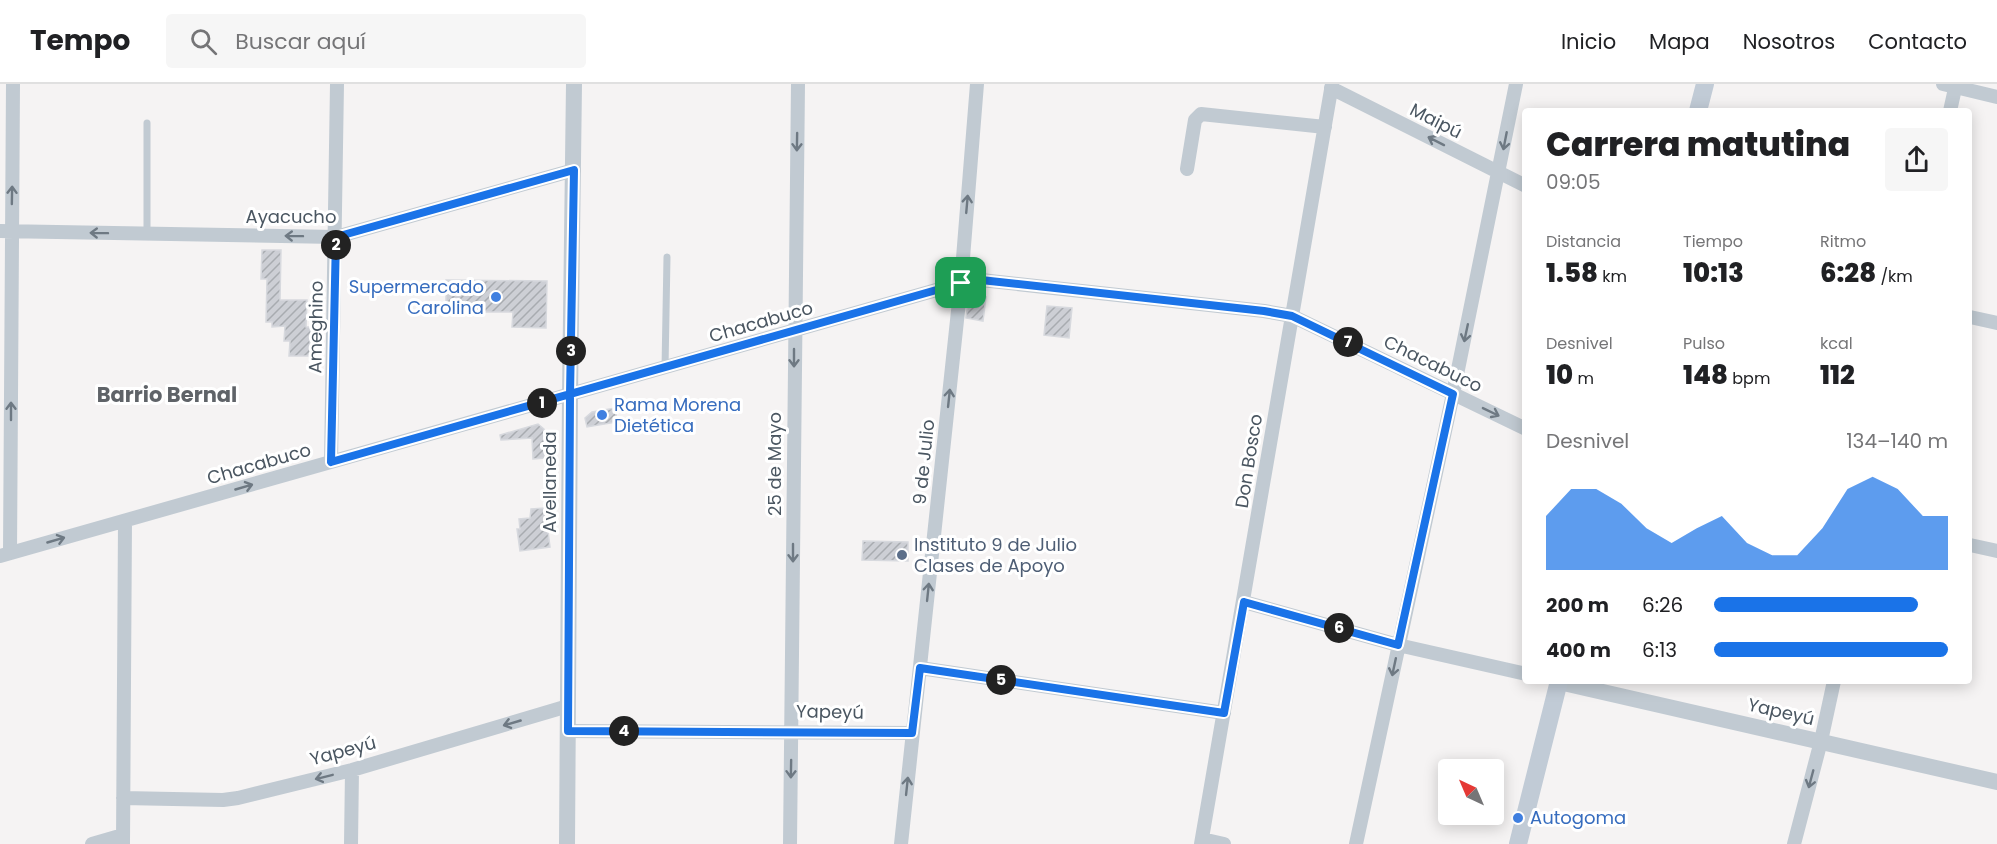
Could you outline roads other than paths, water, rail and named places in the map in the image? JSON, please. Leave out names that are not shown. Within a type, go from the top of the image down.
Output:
[{"type":"main road","points":[[1699,108],[1705,84]]},
{"type":"main road","points":[[1518,844],[1557,684]]},
{"type":"street","points":[[5,555],[6,231],[13,84]]},
{"type":"street","name":"Ameghino","points":[[331,462],[337,84]]},
{"type":"street","name":"Avellaneda","points":[[567,844],[574,84]]},
{"type":"street","name":"25 de Mayo","points":[[790,844],[798,84]]},
{"type":"street","name":"9 de Julio","points":[[901,844],[961,283],[977,84]]},
{"type":"street","points":[[1356,844],[1453,394],[1516,84]]},
{"type":"street","points":[[1950,108],[1951,85],[1997,97]]},
{"type":"street","name":"Maipú","points":[[1332,86],[1522,184]]},
{"type":"street","name":"Don Bosco","points":[[1202,841],[1332,86]]},
{"type":"street","points":[[1187,169],[1196,120],[1201,114],[1324,126]]},
{"type":"street","name":"Ayacucho","points":[[6,231],[336,237],[574,170]]},
{"type":"street","name":"Chacabuco","points":[[5,555],[961,283],[981,280],[1292,316],[1522,427]]},
{"type":"street","points":[[1972,317],[1997,323]]},
{"type":"street","points":[[92,844],[123,840],[125,521]]},
{"type":"street","points":[[1972,545],[1997,551]]},
{"type":"street","points":[[1244,602],[1398,645],[1522,673]]},
{"type":"street","points":[[920,668],[1224,713]]},
{"type":"street","name":"Yapeyú","points":[[1571,684],[1997,782]]},
{"type":"street","points":[[1794,844],[1833,684]]},
{"type":"street","name":"Yapeyú","points":[[123,798],[223,801],[352,770],[568,706]]},
{"type":"street","name":"Yapeyú","points":[[568,731],[912,733]]},
{"type":"street","points":[[351,844],[352,770]]},
{"type":"street","points":[[1202,841],[1224,844]]},
{"type":"lane","points":[[147,123],[147,234]]},
{"type":"lane","points":[[665,368],[667,258]]},
{"type":"place","name":"Supermercado Carolina","points":[[496,297]]},
{"type":"place","name":"Rama Morena Dietética","points":[[602,415]]},
{"type":"place","name":"Instituto 9 de Julio Clases de Apoyo","points":[[902,555]]},
{"type":"place","name":"Autogoma","points":[[1518,818]]},
{"type":"district","name":"Barrio Bernal","points":[[167,395]]}]
